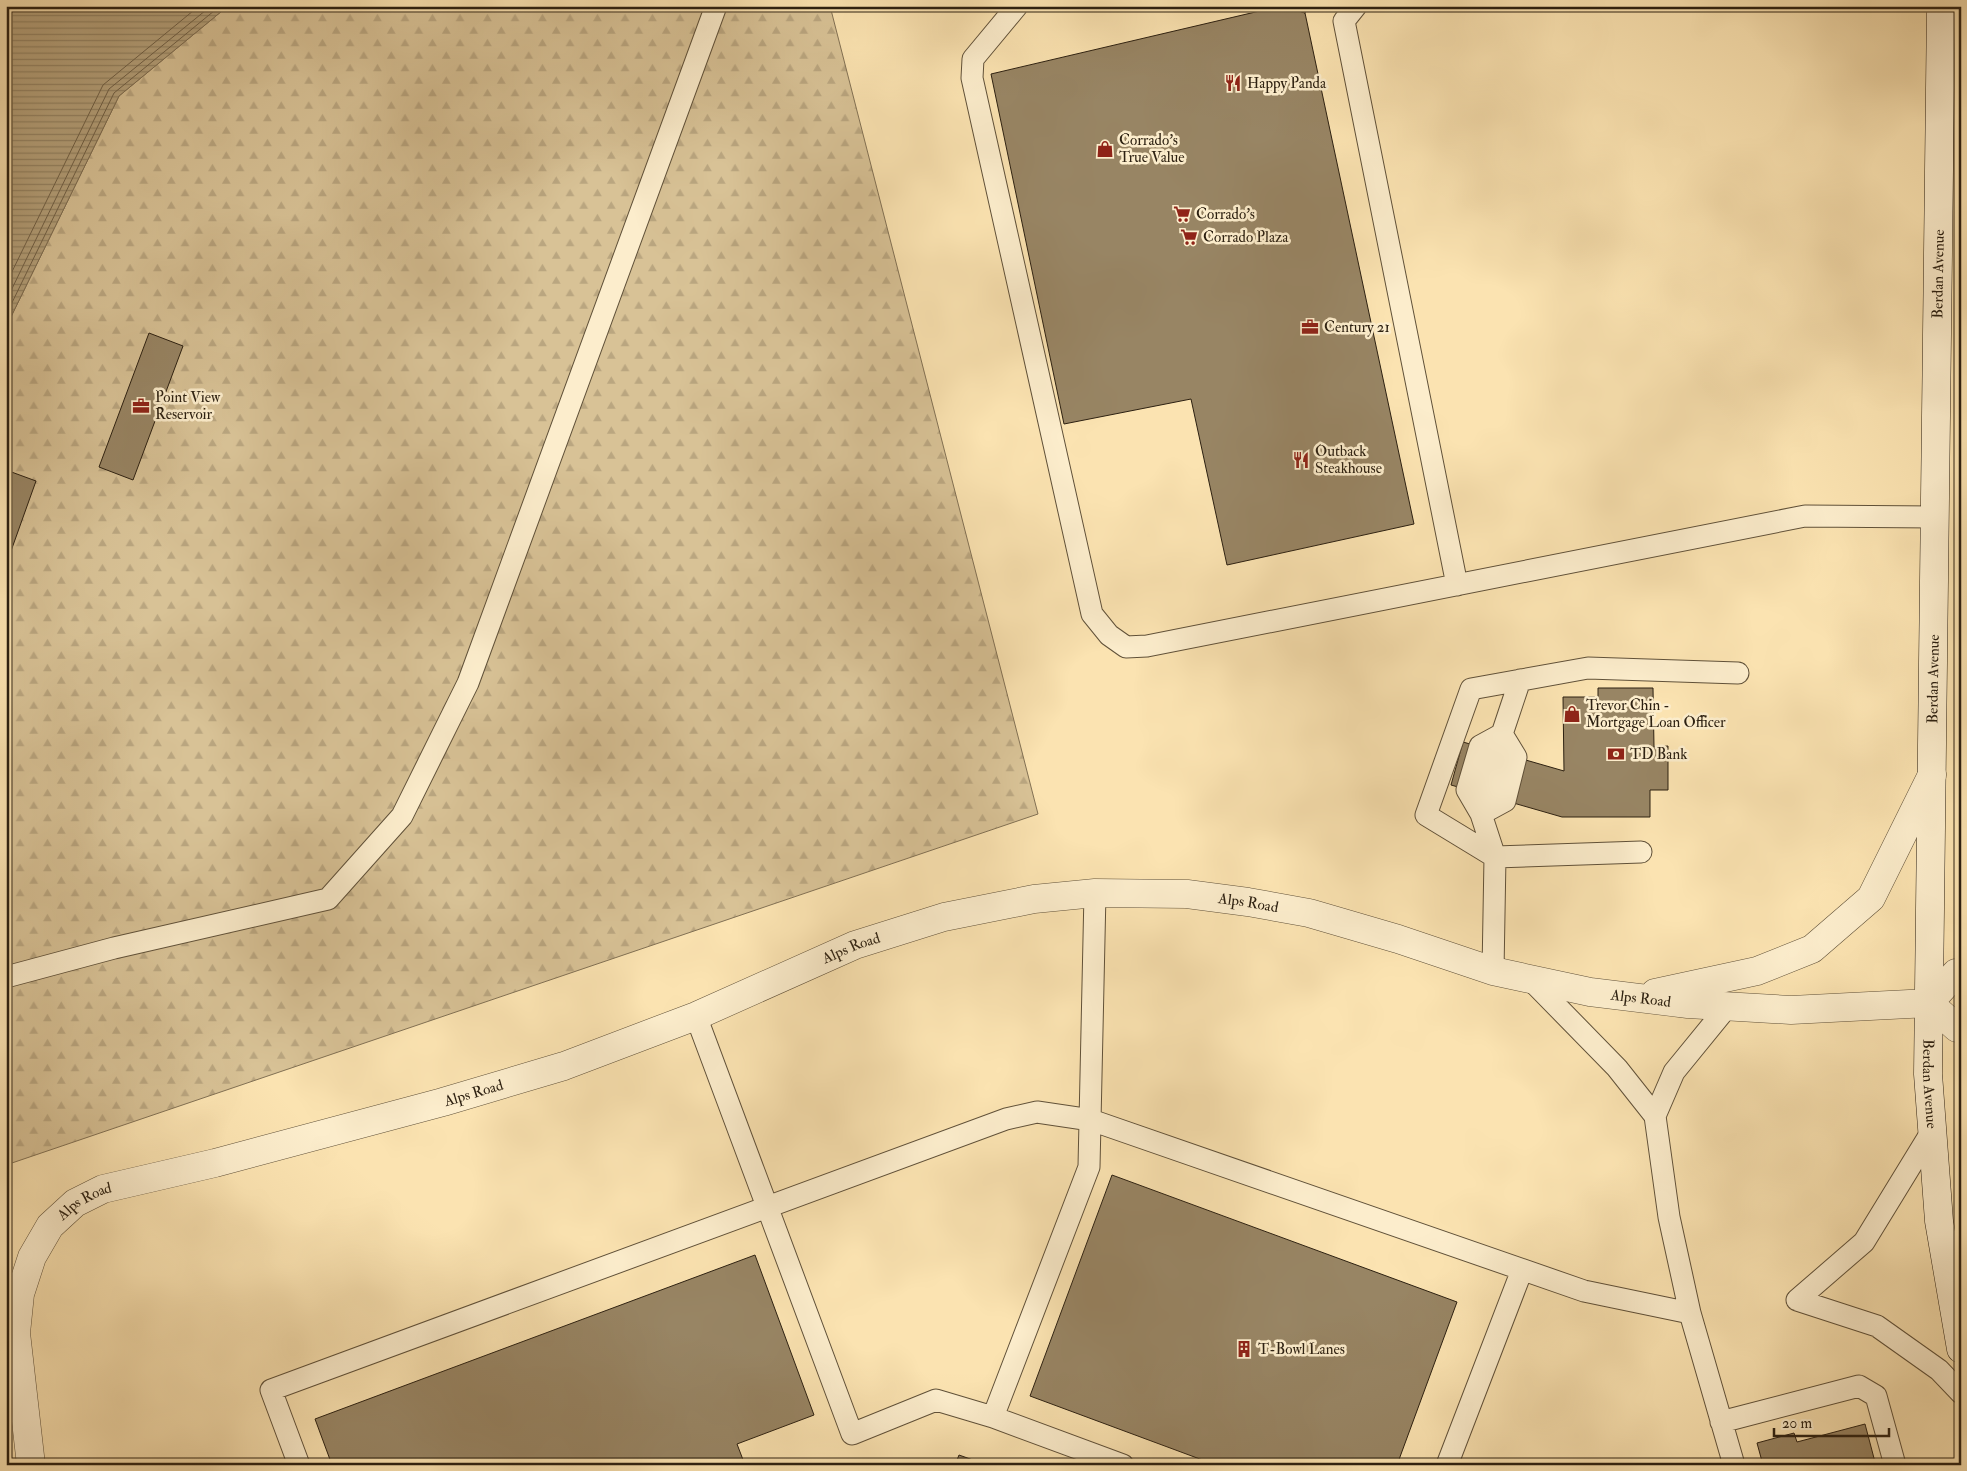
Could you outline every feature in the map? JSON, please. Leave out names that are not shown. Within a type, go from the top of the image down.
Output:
[{"type":"street","name":"Berdan Avenue","points":[[1941,6],[1928,1074],[1939,1221],[1961,1349]]},
{"type":"street","points":[[1632,998],[1758,971],[1812,949],[1871,898],[1932,775]]},
{"type":"street","name":"Alps Road","points":[[31,1465],[16,1333],[20,1294],[32,1258],[50,1226],[75,1203],[103,1189],[244,1155],[443,1102],[555,1069],[696,1016],[855,945],[944,917],[1034,899],[1095,894],[1187,894],[1248,902],[1308,913],[1493,971],[1590,992],[1727,1007],[1791,1010],[1929,1003]]},
{"type":"street","points":[[1961,973],[1956,973],[1929,1003],[1957,1028],[1961,1028]]},
{"type":"lane","points":[[6,977],[114,948],[328,899],[402,816],[468,683],[716,6]]},
{"type":"lane","points":[[1017,6],[973,59],[972,78],[1092,614],[1109,635],[1126,648],[1148,646],[1805,516],[1935,517]]},
{"type":"lane","points":[[1356,6],[1344,21],[1457,585]]},
{"type":"lane","points":[[1641,852],[1495,857],[1426,815],[1471,689],[1588,668],[1738,673]]},
{"type":"lane","points":[[1493,971],[1495,857],[1481,814],[1467,790],[1480,746],[1502,734],[1520,680]]},
{"type":"lane","points":[[1481,814],[1505,801],[1516,757],[1502,734]]},
{"type":"lane","points":[[993,1417],[1090,1167],[1095,894]]},
{"type":"lane","points":[[1530,980],[1617,1068],[1655,1116]]},
{"type":"lane","points":[[1727,1007],[1674,1072],[1655,1116],[1668,1217],[1690,1313],[1734,1465]]},
{"type":"lane","points":[[696,1016],[852,1434],[936,1400],[993,1417],[1123,1465]]},
{"type":"lane","points":[[299,1465],[271,1390],[1006,1119],[1037,1112],[1091,1120],[1584,1291],[1690,1313]]},
{"type":"lane","points":[[1932,1131],[1864,1242],[1797,1300],[1877,1326],[1939,1370],[1961,1393]]},
{"type":"lane","points":[[1447,1465],[1522,1270]]},
{"type":"lane","points":[[1721,1422],[1859,1386],[1876,1396],[1895,1465]]},
{"type":"green space","points":[[228,6],[830,6],[1038,814],[6,1165],[6,327],[119,96]]},
{"type":"water","points":[[6,6],[228,6],[119,96],[6,327]]},
{"type":"building","name":"Corrado Plaza","points":[[1281,6],[1305,13],[1414,524],[1227,565],[1191,399],[1064,424],[991,74]]},
{"type":"building","points":[[1285,6],[1311,6],[1305,13]]},
{"type":"building","name":"Point View Reservoir","points":[[149,333],[183,346],[133,480],[99,467]]},
{"type":"building","points":[[6,470],[36,481],[6,565]]},
{"type":"building","name":"TD Bank","points":[[1598,688],[1653,688],[1654,747],[1668,746],[1668,790],[1650,790],[1650,817],[1562,817],[1451,785],[1463,742],[1564,771],[1563,697],[1598,697]]},
{"type":"building","name":"T-Bowl Lanes","points":[[1112,1175],[1457,1302],[1397,1465],[1216,1465],[1030,1396]]},
{"type":"building","points":[[755,1255],[814,1415],[737,1444],[745,1465],[332,1465],[315,1419]]},
{"type":"building","points":[[1865,1424],[1875,1462],[1864,1465],[1763,1465],[1757,1443],[1794,1433],[1797,1442]]},
{"type":"building","points":[[959,1455],[987,1465],[955,1465]]},
{"type":"place","name":"Happy Panda","points":[[1233,83]]},
{"type":"place","name":"Corrado's True Value","points":[[1105,149]]},
{"type":"place","name":"Corrado's","points":[[1182,214]]},
{"type":"place","name":"Corrado Plaza","points":[[1189,237]]},
{"type":"place","name":"Century 21","points":[[1310,327]]},
{"type":"place","name":"Point View Reservoir","points":[[141,406]]},
{"type":"place","name":"Outback Steakhouse","points":[[1301,460]]},
{"type":"place","name":"Trevor Chin - Mortgage Loan Officer","points":[[1572,714]]},
{"type":"place","name":"TD Bank","points":[[1616,754]]},
{"type":"place","name":"T-Bowl Lanes","points":[[1244,1349]]}]
